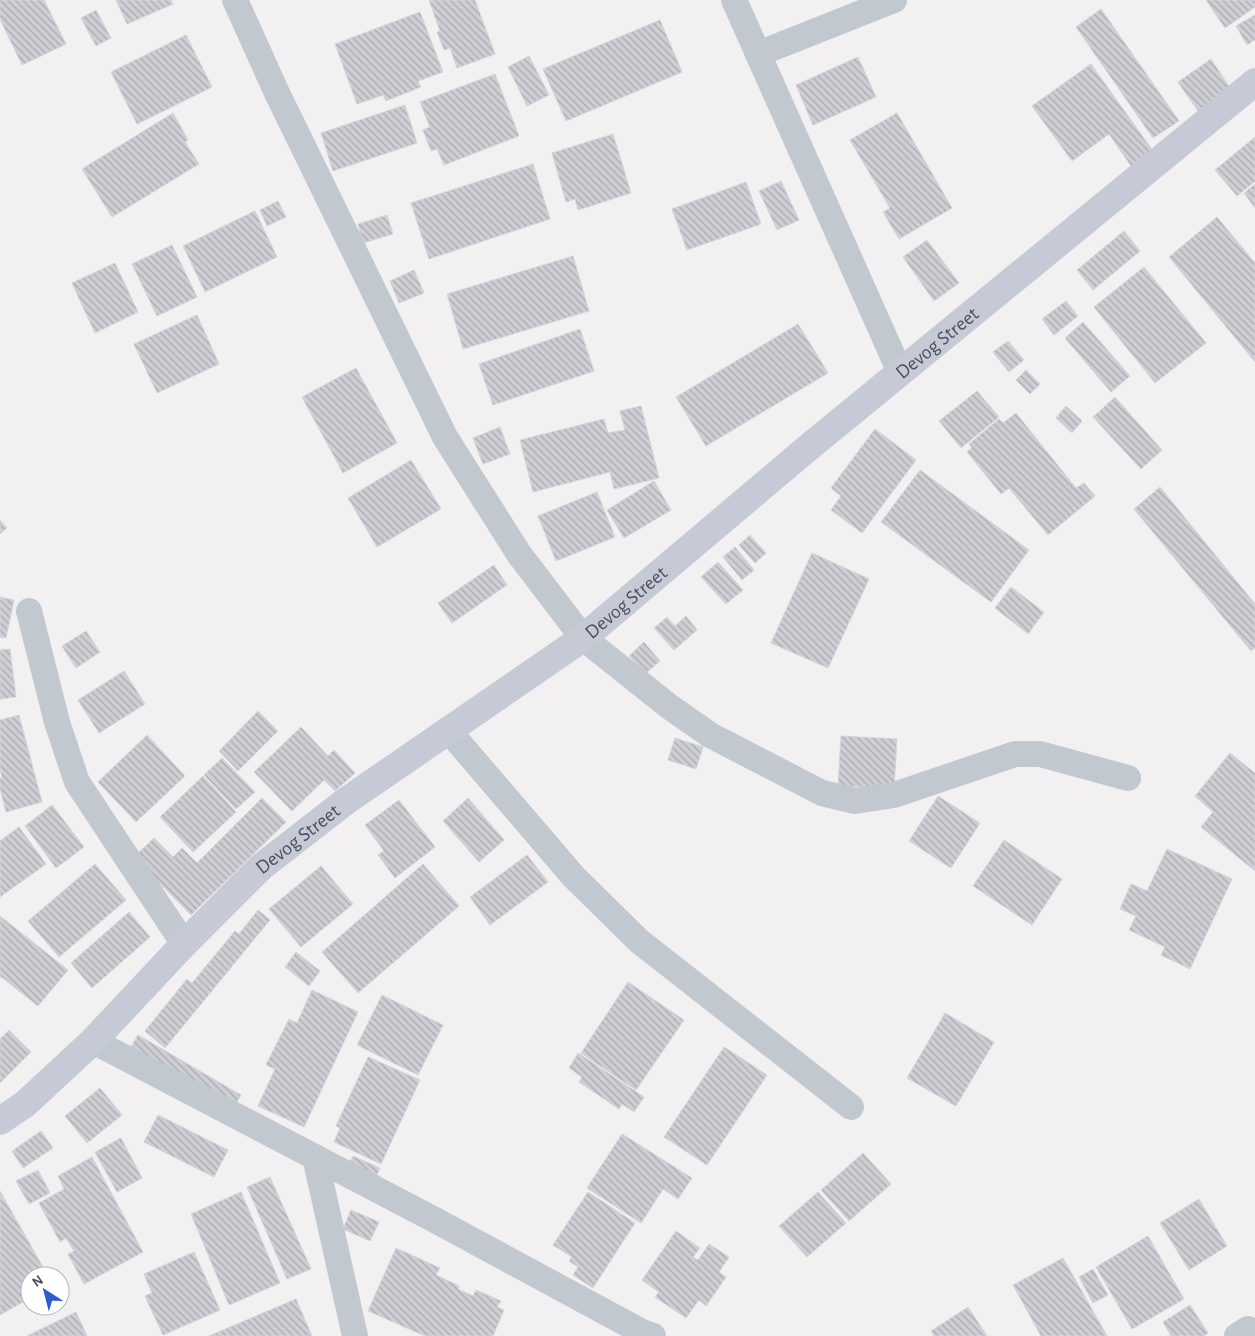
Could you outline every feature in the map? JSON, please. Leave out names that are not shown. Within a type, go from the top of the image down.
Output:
[{"type":"street","points":[[236,0],[277,93],[445,437],[519,554],[583,638],[670,707],[710,735],[822,793],[855,801],[894,795],[1015,754],[1040,754],[1128,778]]},
{"type":"street","points":[[734,0],[900,372]]},
{"type":"street","points":[[758,54],[894,0]]},
{"type":"street","name":"Devog Street","points":[[0,1121],[24,1104],[93,1041],[184,944],[261,867],[346,801],[583,638],[900,372],[1255,82]]},
{"type":"street","points":[[28,611],[56,722],[77,782],[184,944]]},
{"type":"street","points":[[448,730],[573,876],[639,941],[851,1107]]},
{"type":"street","points":[[93,1041],[642,1332],[653,1336]]},
{"type":"street","points":[[315,1157],[355,1336]]},
{"type":"building","points":[[0,0],[44,0],[66,44],[22,65],[0,19]]},
{"type":"building","points":[[116,0],[171,0],[173,4],[127,24]]},
{"type":"building","points":[[429,0],[475,0],[495,54],[457,68],[450,48],[444,50],[437,32],[440,31]]},
{"type":"building","points":[[1206,0],[1255,0],[1255,7],[1225,28]]},
{"type":"building","points":[[1101,9],[1179,121],[1153,138],[1076,27]]},
{"type":"building","points":[[96,10],[111,38],[96,46],[81,18]]},
{"type":"building","points":[[420,12],[443,72],[418,81],[421,87],[386,101],[383,95],[357,104],[335,44]]},
{"type":"building","points":[[1255,15],[1255,40],[1247,45],[1236,26]]},
{"type":"building","points":[[660,20],[682,72],[566,121],[543,69]]},
{"type":"building","points":[[186,35],[212,87],[137,124],[111,72]]},
{"type":"building","points":[[529,56],[549,95],[527,106],[508,67]]},
{"type":"building","points":[[858,57],[876,97],[813,125],[796,85]]},
{"type":"building","points":[[1211,59],[1230,88],[1198,111],[1178,82]]},
{"type":"building","points":[[1091,64],[1153,151],[1131,166],[1109,134],[1072,161],[1032,106]]},
{"type":"building","points":[[495,74],[519,136],[444,165],[437,149],[431,151],[423,130],[430,127],[420,102]]},
{"type":"building","points":[[405,105],[417,143],[333,171],[321,133]]},
{"type":"building","points":[[173,113],[188,140],[185,142],[199,164],[112,217],[82,169]]},
{"type":"building","points":[[897,113],[952,208],[899,239],[883,212],[890,208],[850,140]]},
{"type":"building","points":[[613,134],[631,193],[578,210],[575,199],[566,202],[552,153]]},
{"type":"building","points":[[1255,137],[1255,181],[1237,196],[1215,170]]},
{"type":"building","points":[[533,164],[550,219],[429,259],[411,203]]},
{"type":"building","points":[[781,181],[799,220],[777,230],[759,191]]},
{"type":"building","points":[[746,182],[761,224],[687,250],[672,209]]},
{"type":"building","points":[[1255,184],[1255,208],[1244,193]]},
{"type":"building","points":[[278,201],[286,217],[267,226],[260,210]]},
{"type":"building","points":[[255,211],[277,257],[205,292],[183,246]]},
{"type":"building","points":[[387,215],[393,234],[363,243],[358,224]]},
{"type":"building","points":[[1217,217],[1255,263],[1255,362],[1169,257]]},
{"type":"building","points":[[1124,231],[1140,251],[1093,290],[1077,270]]},
{"type":"building","points":[[927,240],[959,283],[934,301],[903,257]]},
{"type":"building","points":[[172,245],[197,297],[157,316],[132,264]]},
{"type":"building","points":[[573,256],[589,311],[463,349],[447,294]]},
{"type":"building","points":[[115,263],[138,312],[95,333],[72,283]]},
{"type":"building","points":[[1144,267],[1206,343],[1155,383],[1094,307]]},
{"type":"building","points":[[414,270],[424,293],[399,303],[390,281]]},
{"type":"building","points":[[1066,301],[1078,316],[1054,335],[1042,319]]},
{"type":"building","points":[[197,315],[219,364],[157,393],[134,344]]},
{"type":"building","points":[[1083,322],[1130,376],[1111,392],[1065,338]]},
{"type":"building","points":[[798,324],[828,373],[706,446],[676,397]]},
{"type":"building","points":[[580,329],[594,371],[493,405],[479,364]]},
{"type":"building","points":[[1008,341],[1024,360],[1009,372],[993,352]]},
{"type":"building","points":[[356,368],[397,443],[343,473],[302,397]]},
{"type":"building","points":[[1026,370],[1040,384],[1030,394],[1016,380]]},
{"type":"building","points":[[977,391],[999,417],[961,448],[939,421]]},
{"type":"building","points":[[1115,397],[1162,450],[1141,469],[1093,417]]},
{"type":"building","points":[[641,406],[659,478],[614,489],[610,472],[533,492],[520,440],[604,419],[608,433],[625,430],[620,411]]},
{"type":"building","points":[[1066,406],[1082,421],[1072,433],[1056,418]]},
{"type":"building","points":[[1016,413],[1076,488],[1084,483],[1095,496],[1048,535],[1009,488],[1001,494],[967,452],[972,448],[969,444],[999,419],[1003,423]]},
{"type":"building","points":[[500,427],[510,454],[483,464],[473,438]]},
{"type":"building","points":[[875,429],[916,460],[862,533],[831,510],[841,496],[831,488]]},
{"type":"building","points":[[411,460],[441,509],[377,547],[348,498]]},
{"type":"building","points":[[920,470],[1029,550],[991,602],[881,522]]},
{"type":"building","points":[[654,481],[671,510],[624,538],[607,510]]},
{"type":"building","points":[[1160,487],[1255,604],[1255,648],[1251,651],[1134,509]]},
{"type":"building","points":[[597,492],[615,537],[556,561],[538,516]]},
{"type":"building","points":[[0,520],[7,528],[0,534]]},
{"type":"building","points":[[750,535],[766,553],[755,563],[739,545]]},
{"type":"building","points":[[735,547],[754,570],[742,580],[723,557]]},
{"type":"building","points":[[812,553],[869,579],[828,668],[771,643]]},
{"type":"building","points":[[718,562],[743,590],[726,604],[701,577]]},
{"type":"building","points":[[494,565],[507,585],[452,623],[438,603]]},
{"type":"building","points":[[1011,587],[1044,612],[1028,634],[995,608]]},
{"type":"building","points":[[0,597],[14,600],[6,638],[0,637]]},
{"type":"building","points":[[686,616],[697,630],[674,650],[654,628],[667,617],[675,626]]},
{"type":"building","points":[[86,631],[100,652],[76,668],[62,646]]},
{"type":"building","points":[[644,642],[660,661],[645,674],[629,656]]},
{"type":"building","points":[[10,649],[16,697],[0,699],[0,650]]},
{"type":"building","points":[[124,671],[145,704],[99,733],[78,700]]},
{"type":"building","points":[[258,711],[278,731],[238,771],[219,751]]},
{"type":"building","points":[[19,715],[42,802],[6,812],[0,789],[0,778],[2,778],[0,769],[0,720]]},
{"type":"building","points":[[301,727],[328,756],[334,750],[355,773],[335,791],[324,780],[292,811],[254,772]]},
{"type":"building","points":[[147,735],[185,776],[136,822],[98,782]]},
{"type":"building","points":[[841,736],[897,739],[894,788],[838,786]]},
{"type":"building","points":[[675,738],[703,747],[696,769],[668,760]]},
{"type":"building","points":[[1230,753],[1255,773],[1255,871],[1201,827],[1213,812],[1195,796]]},
{"type":"building","points":[[222,758],[255,792],[236,809],[204,775]]},
{"type":"building","points":[[203,776],[236,812],[193,852],[160,817]]},
{"type":"building","points":[[938,796],[980,823],[951,868],[909,841]]},
{"type":"building","points":[[262,798],[286,822],[191,915],[134,857],[154,838],[173,857],[182,848],[197,863]]},
{"type":"building","points":[[468,798],[504,840],[479,862],[443,821]]},
{"type":"building","points":[[399,800],[435,847],[395,878],[378,855],[384,851],[365,825]]},
{"type":"building","points":[[52,805],[84,847],[56,868],[25,826]]},
{"type":"building","points":[[19,827],[46,864],[0,897],[0,841]]},
{"type":"building","points":[[1004,840],[1062,879],[1032,925],[973,886]]},
{"type":"building","points":[[1167,849],[1232,879],[1190,969],[1161,955],[1165,947],[1129,930],[1136,916],[1120,909],[1131,884],[1147,891]]},
{"type":"building","points":[[527,855],[548,882],[490,925],[470,897]]},
{"type":"building","points":[[95,864],[126,900],[59,957],[28,921]]},
{"type":"building","points":[[423,864],[459,906],[358,993],[322,952]]},
{"type":"building","points":[[321,866],[353,904],[301,947],[269,909]]},
{"type":"building","points":[[258,910],[270,920],[165,1048],[145,1031],[187,979],[192,983],[235,931],[239,934]]},
{"type":"building","points":[[129,912],[150,937],[92,988],[71,963]]},
{"type":"building","points":[[0,916],[68,970],[38,1006],[0,976]]},
{"type":"building","points":[[296,952],[320,971],[309,986],[285,967]]},
{"type":"building","points":[[628,982],[684,1020],[636,1090],[581,1053]]},
{"type":"building","points":[[312,990],[358,1012],[304,1127],[258,1106],[275,1069],[266,1065],[289,1019],[297,1023]]},
{"type":"building","points":[[382,995],[443,1025],[418,1075],[357,1045]]},
{"type":"building","points":[[945,1013],[994,1042],[956,1106],[907,1078]]},
{"type":"building","points":[[9,1030],[31,1052],[0,1083],[0,1039]]},
{"type":"building","points":[[138,1035],[241,1095],[232,1110],[129,1050]]},
{"type":"building","points":[[724,1047],[767,1075],[707,1165],[664,1137]]},
{"type":"building","points":[[578,1053],[644,1097],[634,1112],[622,1104],[619,1109],[579,1082],[582,1077],[569,1068]]},
{"type":"building","points":[[368,1057],[420,1080],[381,1164],[334,1142],[340,1128],[336,1126]]},
{"type":"building","points":[[100,1088],[122,1115],[87,1143],[65,1116]]},
{"type":"building","points":[[158,1115],[228,1150],[214,1177],[144,1142]]},
{"type":"building","points":[[41,1131],[53,1148],[23,1168],[12,1151]]},
{"type":"building","points":[[622,1134],[692,1178],[678,1199],[663,1189],[641,1223],[587,1188]]},
{"type":"building","points":[[121,1138],[142,1178],[117,1192],[95,1152]]},
{"type":"building","points":[[863,1153],[891,1184],[849,1221],[821,1190]]},
{"type":"building","points":[[353,1156],[380,1168],[373,1183],[346,1171]]},
{"type":"building","points":[[92,1157],[143,1252],[84,1284],[68,1254],[74,1251],[66,1238],[60,1242],[39,1203],[64,1189],[58,1176]]},
{"type":"building","points":[[38,1170],[50,1193],[29,1204],[16,1181]]},
{"type":"building","points":[[270,1177],[311,1269],[287,1279],[247,1187]]},
{"type":"building","points":[[0,1191],[42,1266],[20,1266],[20,1304],[0,1315]]},
{"type":"building","points":[[241,1192],[280,1283],[229,1305],[191,1214]]},
{"type":"building","points":[[588,1192],[635,1223],[593,1288],[573,1275],[578,1267],[569,1261],[572,1257],[553,1245]]},
{"type":"building","points":[[818,1192],[846,1223],[807,1257],[779,1226]]},
{"type":"building","points":[[1199,1199],[1227,1246],[1189,1270],[1160,1223]]},
{"type":"building","points":[[351,1210],[379,1222],[370,1241],[343,1229]]},
{"type":"building","points":[[676,1231],[700,1248],[693,1257],[698,1260],[709,1244],[729,1257],[719,1272],[726,1277],[706,1306],[699,1300],[686,1318],[655,1297],[659,1292],[642,1280]]},
{"type":"building","points":[[1148,1236],[1184,1299],[1132,1329],[1096,1267]]},
{"type":"building","points":[[396,1248],[440,1268],[436,1275],[459,1286],[458,1289],[473,1296],[476,1290],[501,1301],[497,1307],[504,1310],[493,1336],[425,1336],[368,1311]]},
{"type":"building","points":[[194,1252],[220,1310],[163,1335],[145,1296],[152,1293],[144,1274]]},
{"type":"building","points":[[1063,1258],[1107,1336],[1041,1336],[1013,1285]]},
{"type":"building","points":[[1093,1269],[1108,1295],[1093,1303],[1079,1277]]},
{"type":"building","points":[[296,1299],[312,1336],[209,1336]]},
{"type":"building","points":[[1190,1305],[1208,1333],[1204,1336],[1171,1336],[1163,1322]]},
{"type":"building","points":[[968,1307],[987,1336],[934,1336],[931,1331]]},
{"type":"building","points":[[76,1312],[87,1336],[27,1336],[70,1316]]}]
